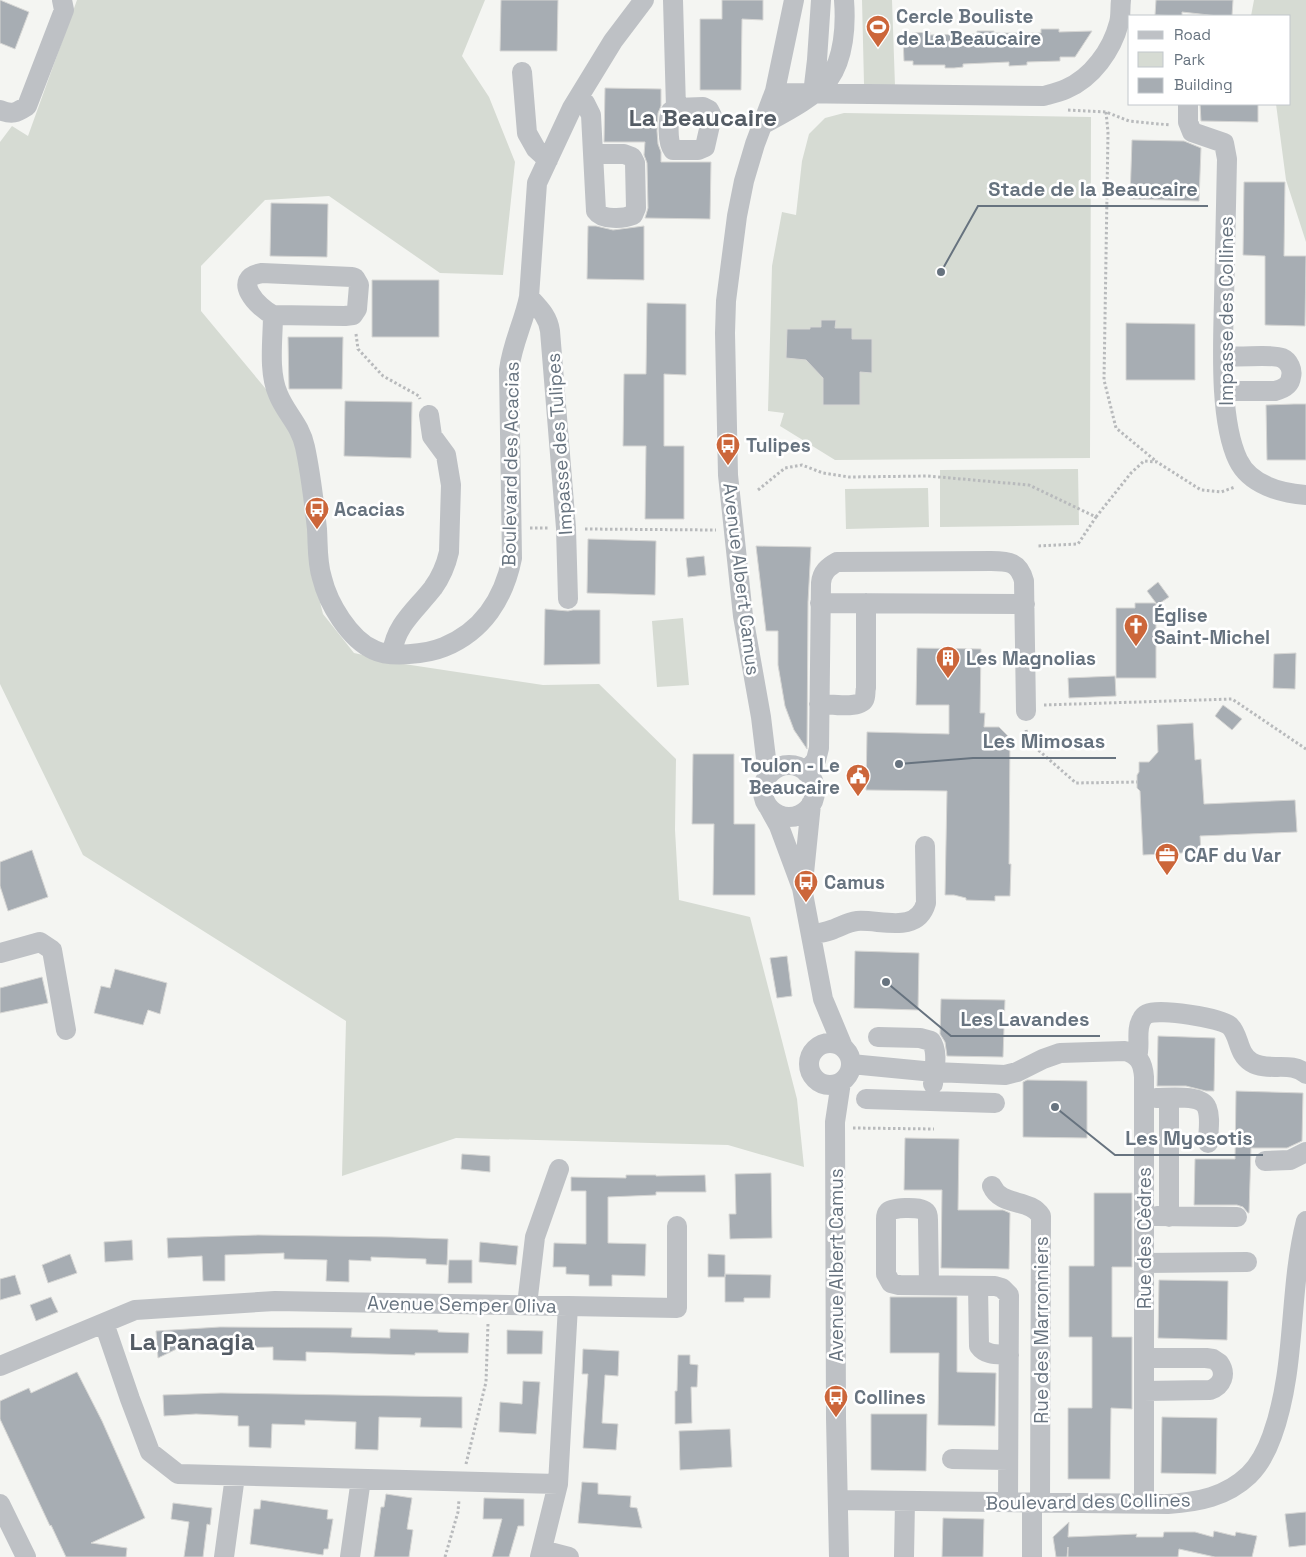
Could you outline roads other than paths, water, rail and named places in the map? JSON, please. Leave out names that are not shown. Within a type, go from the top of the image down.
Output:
[{"type":"street","points":[[0,110],[7,114],[15,114],[27,106],[64,10],[62,0]]},
{"type":"street","name":"Boulevard des Acacias","points":[[273,315],[274,383],[282,401],[297,425],[304,445],[313,488],[322,578],[334,608],[342,621],[360,641],[375,651],[392,654],[414,654],[434,651],[453,643],[490,613],[499,598],[510,569],[512,528],[509,370],[511,352],[529,297],[537,183],[578,98],[613,41],[644,0]]},
{"type":"street","points":[[674,0],[676,108]]},
{"type":"street","name":"Avenue Albert Camus","points":[[768,774],[761,717],[743,616],[728,475],[726,301],[737,216],[744,181],[775,91],[794,0]]},
{"type":"street","points":[[813,94],[821,0]]},
{"type":"street","points":[[813,94],[826,62],[831,33],[833,0]]},
{"type":"street","points":[[762,125],[813,94],[829,79],[838,60],[843,34],[844,0]]},
{"type":"street","points":[[775,91],[813,94],[1044,96],[1068,88],[1088,75],[1101,61],[1113,40],[1119,22],[1121,0]]},
{"type":"street","points":[[522,72],[527,134],[536,150],[548,160]]},
{"type":"street","points":[[578,98],[584,103],[591,115],[593,154]]},
{"type":"street","name":"Impasse des Collines","points":[[1188,105],[1188,122],[1192,132],[1224,143],[1227,159],[1223,357],[1228,426],[1236,454],[1245,471],[1255,480],[1277,490],[1306,496]]},
{"type":"street","points":[[262,273],[352,277],[355,278],[359,285],[357,309],[352,315],[273,315],[259,304],[247,287],[248,279],[254,275],[262,273]]},
{"type":"street","name":"Impasse des Tulipes","points":[[529,297],[544,313],[550,331],[566,528],[568,599]]},
{"type":"street","points":[[1223,357],[1280,357],[1289,364],[1292,374],[1288,385],[1275,391],[1225,391]]},
{"type":"street","points":[[392,654],[399,629],[433,588],[443,570],[449,552],[450,474],[446,455],[432,436],[429,415]]},
{"type":"street","points":[[806,772],[818,754],[822,576],[828,567],[837,562],[991,561],[1010,562],[1016,565],[1024,581],[1026,714]]},
{"type":"street","points":[[820,603],[1025,604]]},
{"type":"street","points":[[820,704],[853,705],[862,703],[864,700],[866,688],[866,603]]},
{"type":"street","name":"Avenue Albert Camus","points":[[761,717],[780,756],[787,765]]},
{"type":"street","points":[[802,888],[811,804],[815,788],[806,772],[795,766],[787,765],[776,768],[768,774],[764,783],[764,800],[779,826],[802,888],[823,999],[845,1064]]},
{"type":"street","points":[[769,808],[775,813],[791,817],[799,815],[811,804]]},
{"type":"street","points":[[812,935],[856,921],[898,923],[911,921],[916,918],[924,909],[926,902],[925,846]]},
{"type":"street","points":[[0,953],[40,942],[52,950],[66,1030]]},
{"type":"street","points":[[823,999],[815,1048],[809,1063],[810,1071],[814,1078],[831,1084],[845,1064]]},
{"type":"street","points":[[845,1064],[934,1072],[1005,1074],[1018,1072],[1051,1056],[1075,1052],[1125,1051],[1137,1057],[1139,1050],[1139,1028],[1142,1018],[1154,1012],[1170,1012],[1223,1022],[1233,1030],[1241,1052],[1251,1062],[1260,1066],[1297,1068],[1306,1074]]},
{"type":"street","points":[[878,1037],[920,1038],[929,1040],[933,1044],[933,1101]]},
{"type":"street","points":[[815,1048],[824,1043],[834,1043],[845,1064]]},
{"type":"street","name":"Rue des Cèdres","points":[[1137,1057],[1144,1070],[1144,1503]]},
{"type":"street","name":"Avenue Albert Camus","points":[[839,1557],[836,1408],[835,1125],[845,1064]]},
{"type":"street","name":"Avenue Albert Camus","points":[[821,1082],[835,1125]]},
{"type":"street","points":[[1144,1098],[1198,1099],[1205,1104],[1208,1115],[1208,1143]]},
{"type":"street","points":[[1169,1098],[1169,1217]]},
{"type":"street","points":[[866,1099],[995,1103]]},
{"type":"street","points":[[1265,1161],[1290,1160],[1306,1152]]},
{"type":"street","points":[[527,1305],[535,1237],[559,1169]]},
{"type":"street","name":"Rue des Marronniers","points":[[992,1186],[1002,1198],[1030,1207],[1041,1216],[1036,1503]]},
{"type":"street","points":[[1144,1216],[1237,1217]]},
{"type":"street","name":"Boulevard des Collines","points":[[838,1500],[1144,1503],[1185,1502],[1206,1499],[1224,1492],[1248,1475],[1264,1454],[1276,1424],[1283,1394],[1298,1348],[1299,1252],[1306,1221]]},
{"type":"street","points":[[568,1306],[678,1308],[677,1226]]},
{"type":"street","points":[[1144,1263],[1247,1262]]},
{"type":"street","points":[[929,1285],[1000,1287],[1009,1296],[1008,1502]]},
{"type":"street","points":[[978,1286],[980,1346],[987,1353],[1009,1354]]},
{"type":"street","name":"Avenue Semper Oliva","points":[[0,1366],[135,1310],[275,1301],[568,1306],[558,1484],[541,1553]]},
{"type":"street","points":[[104,1323],[150,1452],[178,1474],[558,1484]]},
{"type":"street","points":[[1144,1358],[1210,1358],[1219,1363],[1223,1373],[1218,1387],[1210,1390],[1144,1391]]},
{"type":"street","points":[[952,1459],[1008,1460]]},
{"type":"street","points":[[224,1557],[235,1476]]},
{"type":"street","points":[[350,1557],[361,1479]]},
{"type":"street","points":[[904,1501],[904,1557]]},
{"type":"street","points":[[1032,1557],[1036,1503]]},
{"type":"street","points":[[0,1504],[26,1557]]},
{"type":"street","points":[[541,1553],[569,1557]]},
{"type":"place","name":"Cercle Bouliste de La Beaucaire","points":[[878,48]]},
{"type":"place","name":"Stade de la Beaucaire","points":[[941,272]]},
{"type":"place","name":"Tulipes","points":[[728,466]]},
{"type":"place","name":"Acacias","points":[[317,530]]},
{"type":"place","name":"Église Saint-Michel","points":[[1136,647]]},
{"type":"place","name":"Les Magnolias","points":[[948,679]]},
{"type":"place","name":"Les Mimosas","points":[[899,764]]},
{"type":"place","name":"Toulon - Le Beaucaire","points":[[858,797]]},
{"type":"place","name":"CAF du Var","points":[[1167,876]]},
{"type":"place","name":"Camus","points":[[806,903]]},
{"type":"place","name":"Les Lavandes","points":[[886,982]]},
{"type":"place","name":"Les Myosotis","points":[[1055,1107]]},
{"type":"place","name":"Collines","points":[[836,1418]]},
{"type":"district","name":"La Beaucaire","points":[[703,118]]},
{"type":"district","name":"La Panagia","points":[[192,1342]]}]
